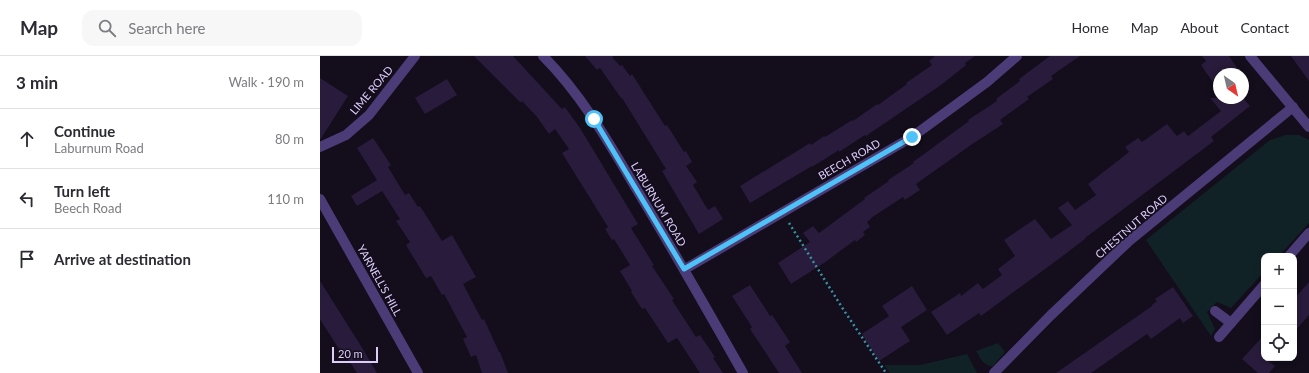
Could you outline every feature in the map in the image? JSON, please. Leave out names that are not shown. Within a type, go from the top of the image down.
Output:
[{"type":"street","name":"LIME ROAD","points":[[320,147],[346,135],[369,115],[415,56]]},
{"type":"street","name":"LABURNUM ROAD","points":[[543,56],[574,91],[594,119],[684,269],[743,373]]},
{"type":"street","name":"BEECH ROAD","points":[[684,269],[912,137],[987,82],[1017,56]]},
{"type":"street","points":[[1250,56],[1309,127]]},
{"type":"street","name":"CHESTNUT ROAD","points":[[994,373],[1050,316],[1128,242],[1293,107]]},
{"type":"street","name":"YARNELL'S HILL","points":[[320,199],[418,373]]},
{"type":"street","points":[[1292,253],[1309,233]]},
{"type":"street","points":[[1220,337],[1261,289]]},
{"type":"street","points":[[1215,311],[1232,323]]},
{"type":"path","points":[[782,212],[843,309],[886,373]]},
{"type":"shaded area","points":[[1286,135],[1299,135],[1309,140],[1309,223],[1282,253],[1261,253],[1261,275],[1231,308],[1217,302],[1207,312],[1215,329],[1211,336],[1146,240],[1270,140]]},
{"type":"shaded area","points":[[998,343],[1005,352],[993,366],[987,365],[983,362],[976,351]]},
{"type":"shaded area","points":[[967,354],[977,373],[890,373],[884,365],[920,365]]},
{"type":"building","points":[[474,56],[513,56],[562,109],[565,107],[580,128],[638,224],[631,228],[654,265],[652,266],[674,299],[672,300],[696,337],[700,335],[715,357],[713,358],[723,373],[700,373],[677,338],[668,343],[645,308],[642,309],[620,271],[630,265],[614,239],[612,240],[605,229],[608,227],[562,153],[569,149],[555,129],[549,134],[537,117],[522,101],[521,103]]},
{"type":"building","points":[[585,56],[614,56],[612,57],[620,66],[622,65],[630,76],[632,74],[665,126],[667,125],[684,152],[686,151],[692,162],[686,166],[697,182],[693,185],[708,210],[715,206],[723,219],[699,234],[662,171],[666,169],[622,98],[600,68],[597,70]]},
{"type":"building","points":[[935,56],[975,56],[941,85],[866,136],[865,135],[839,152],[839,150],[750,203],[740,186],[810,143],[811,145],[852,120],[853,121],[877,104],[878,105],[932,65],[929,61]]},
{"type":"building","points":[[1050,56],[1080,56],[1051,76],[1053,79],[1027,97],[1029,99],[1000,120],[1003,124],[916,184],[920,190],[905,200],[903,197],[871,218],[867,222],[870,227],[863,232],[865,235],[856,242],[855,240],[824,263],[791,284],[778,263],[810,242],[803,233],[813,226],[819,233],[865,199],[864,198],[889,181],[888,180],[914,163],[913,162],[969,121],[968,120],[997,101],[996,99],[1020,81],[1019,79]]},
{"type":"building","points":[[1202,56],[1229,56],[1237,68],[1213,68],[1213,82],[1201,65],[1206,61]]},
{"type":"building","points":[[1291,56],[1309,56],[1309,81]]},
{"type":"building","points":[[320,78],[348,96],[320,140]]},
{"type":"building","points":[[447,79],[457,95],[425,114],[415,98]]},
{"type":"building","points":[[1215,104],[1248,104],[1250,106],[1211,137],[1214,141],[1060,258],[981,316],[979,313],[947,335],[931,312],[960,293],[961,296],[978,283],[983,289],[1002,275],[998,269],[1015,256],[1004,240],[1035,219],[1051,239],[1072,225],[1058,208],[1068,201],[1075,210],[1096,195],[1088,184],[1129,152],[1125,147],[1138,138],[1142,142],[1167,124],[1177,136],[1184,131],[1188,136],[1221,111]]},
{"type":"building","points":[[373,138],[391,165],[388,167],[405,195],[409,193],[418,207],[420,206],[442,241],[452,235],[476,277],[463,284],[482,320],[484,319],[500,352],[508,373],[482,373],[476,355],[471,357],[463,339],[467,337],[444,294],[442,295],[431,276],[426,278],[406,245],[410,242],[396,221],[400,219],[382,191],[357,206],[351,196],[377,180],[357,148]]},
{"type":"building","points":[[320,281],[377,373],[357,373],[346,356],[344,357],[320,319]]},
{"type":"building","points":[[1309,282],[1309,315],[1297,329],[1297,325],[1297,296]]},
{"type":"building","points":[[750,285],[770,316],[772,315],[790,342],[785,346],[802,373],[779,373],[750,329],[752,327],[732,296]]},
{"type":"building","points":[[912,286],[927,310],[901,327],[910,341],[879,361],[862,334],[889,316],[882,306]]},
{"type":"building","points":[[1173,287],[1193,316],[1183,323],[1180,318],[1151,339],[1147,334],[1091,373],[1056,373],[1152,306],[1157,301],[1155,299]]},
{"type":"building","points":[[1261,338],[1261,361],[1268,361],[1275,366],[1269,373],[1258,373],[1242,359]]},
{"type":"route","points":[[594,119],[684,269],[912,137]]}]
